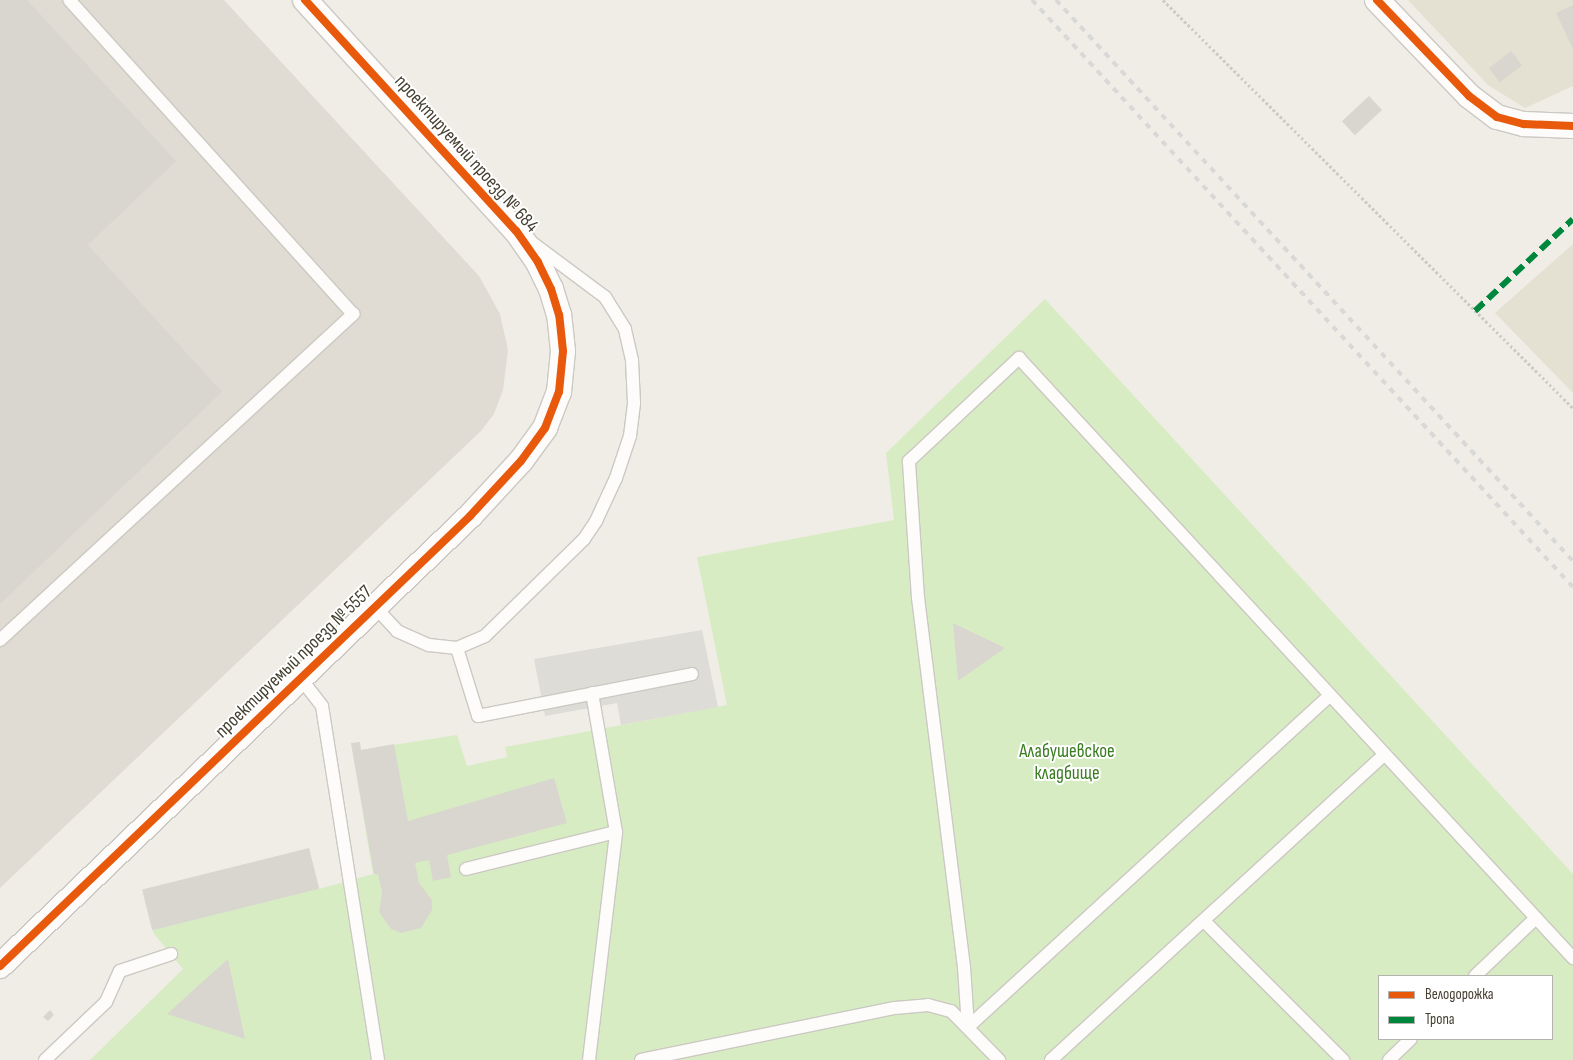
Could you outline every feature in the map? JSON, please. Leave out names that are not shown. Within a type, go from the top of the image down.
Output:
[{"type":"street","name":"проектируемый проезд № 684","points":[[305,0],[516,231],[551,289],[563,351]]},
{"type":"street","points":[[1377,0],[1469,96],[1497,117],[1524,124],[1573,126]]},
{"type":"street","name":"проектируемый проезд № 5557","points":[[0,966],[470,516],[521,461],[545,428],[559,392],[563,351]]},
{"type":"lane","points":[[0,640],[353,314],[69,0]]},
{"type":"lane","points":[[375,607],[397,631],[429,645],[457,648],[485,636],[584,539],[596,521],[616,478],[630,436],[634,403],[632,368],[624,330],[605,297],[516,231]]},
{"type":"lane","points":[[968,1027],[964,967],[918,598],[909,461],[1019,358],[1573,958]]},
{"type":"lane","points":[[457,648],[478,716],[692,674]]},
{"type":"lane","points":[[301,679],[322,706],[378,1060]]},
{"type":"lane","points":[[589,1060],[616,832],[592,693]]},
{"type":"lane","points":[[968,1027],[1330,695]]},
{"type":"lane","points":[[1051,1060],[1384,755]]},
{"type":"lane","points":[[466,869],[616,832]]},
{"type":"lane","points":[[1476,975],[1536,918]]},
{"type":"lane","points":[[1204,921],[1343,1060]]},
{"type":"lane","points":[[45,1060],[106,1002],[120,971],[171,954]]},
{"type":"lane","points":[[641,1060],[895,1008],[928,1005],[951,1011],[999,1060]]},
{"type":"lane","points":[[1389,1060],[1410,1040]]},
{"type":"path","points":[[1163,0],[1573,408]]},
{"type":"shaded area","points":[[0,0],[224,0],[479,276],[500,314],[508,350],[503,390],[494,414],[481,431],[0,888]]},
{"type":"shaded area","points":[[1408,0],[1573,0],[1573,86],[1525,108],[1488,85]]},
{"type":"shaded area","points":[[1573,244],[1573,393],[1495,313]]},
{"type":"shaded area","points":[[702,630],[718,707],[621,725],[617,703],[545,716],[534,659]]},
{"type":"green space","name":"Алабушевское кладбище","points":[[1045,299],[1573,874],[1573,1060],[90,1060],[183,969],[154,934],[143,893],[309,848],[319,889],[373,874],[351,743],[361,750],[457,735],[467,766],[507,757],[505,747],[727,705],[697,557],[894,520],[886,453]]},
{"type":"building","points":[[0,0],[27,0],[176,161],[88,245],[222,392],[0,604]]},
{"type":"building","points":[[1573,5],[1573,49],[1556,13]]},
{"type":"building","points":[[1511,51],[1522,65],[1500,82],[1489,68]]},
{"type":"building","points":[[1369,96],[1382,110],[1355,135],[1342,121]]},
{"type":"building","points":[[953,623],[1005,648],[958,681]]},
{"type":"building","points":[[360,742],[361,750],[394,744],[408,821],[554,778],[567,823],[447,855],[451,877],[433,881],[429,860],[415,863],[419,883],[432,900],[432,910],[421,928],[401,933],[391,929],[379,912],[382,892],[378,874],[374,874],[351,743]]},
{"type":"building","points":[[309,848],[319,889],[152,930],[142,890]]},
{"type":"building","points":[[228,959],[245,1039],[167,1014],[200,984]]},
{"type":"building","points":[[50,1010],[54,1015],[48,1021],[43,1017]]},
{"type":"railway","points":[[1032,0],[1573,587]]},
{"type":"railway","points":[[1056,0],[1573,561]]},
{"type":"marked path","points":[[1475,311],[1573,219]]},
{"type":"cycle path","points":[[0,966],[470,516],[521,461],[545,428],[559,392],[563,351],[559,315],[551,289],[538,262],[516,231],[305,0]]},
{"type":"cycle path","points":[[1377,0],[1469,96],[1497,117],[1524,124],[1573,126]]}]
